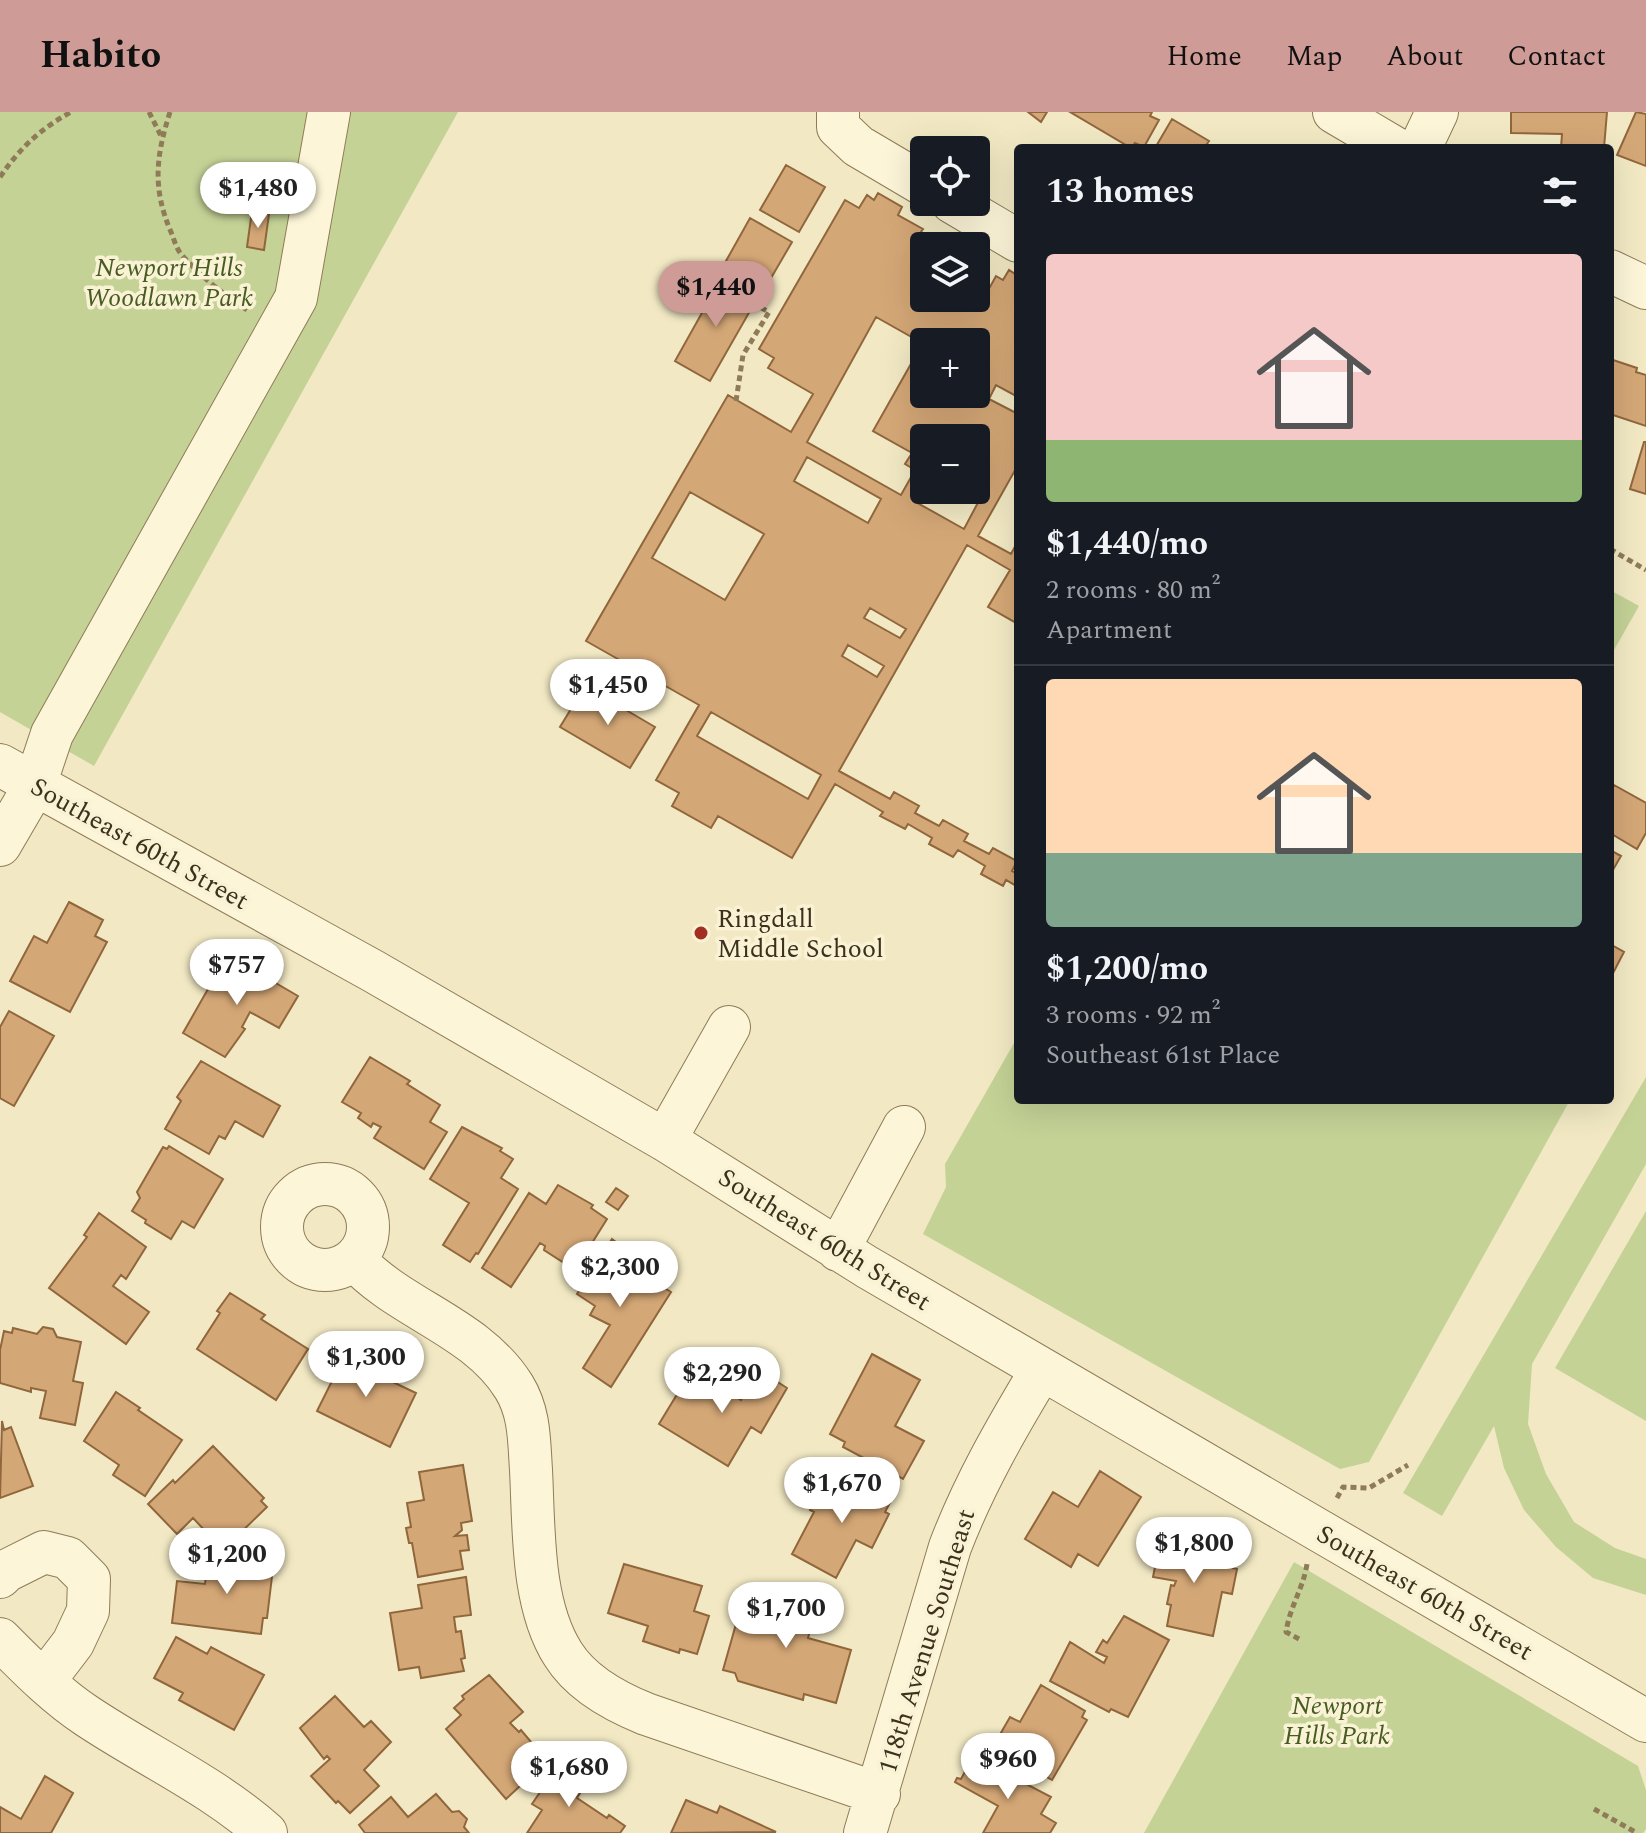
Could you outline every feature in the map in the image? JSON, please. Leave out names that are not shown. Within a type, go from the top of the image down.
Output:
[{"type":"street","points":[[0,845],[17,775],[52,734],[296,298],[329,112]]},
{"type":"street","points":[[838,112],[838,127],[858,146],[910,177]]},
{"type":"street","points":[[1334,112],[1388,144]]},
{"type":"street","points":[[1422,144],[1437,112]]},
{"type":"street","points":[[976,216],[1014,239]]},
{"type":"street","points":[[1614,273],[1646,288]]},
{"type":"street","name":"Southeast 60th Street","points":[[17,775],[373,971],[665,1140],[838,1250],[1646,1721]]},
{"type":"street","points":[[665,1140],[729,1027]]},
{"type":"street","points":[[838,1250],[904,1127]]},
{"type":"street","points":[[354,1259],[368,1274],[470,1340],[494,1362],[515,1389],[528,1421],[539,1587],[551,1627],[564,1655],[588,1680],[616,1702],[646,1714],[879,1794]]},
{"type":"street","name":"118th Avenue Southeast","points":[[865,1833],[961,1518],[986,1465],[1042,1369]]},
{"type":"street","points":[[0,1577],[44,1552],[68,1558],[89,1579],[88,1611],[73,1643],[44,1681]]},
{"type":"street","points":[[0,1639],[85,1715],[195,1780],[245,1814],[266,1833]]},
{"type":"path","points":[[0,177],[43,127],[71,112]]},
{"type":"path","points":[[149,112],[162,137]]},
{"type":"path","points":[[170,112],[162,137],[157,184],[167,223],[179,252],[220,293],[278,329]]},
{"type":"path","points":[[736,401],[743,355],[769,312],[754,304]]},
{"type":"path","points":[[1614,551],[1646,570]]},
{"type":"path","points":[[1299,1639],[1286,1632],[1289,1611],[1304,1585],[1306,1553]]},
{"type":"path","points":[[1594,1809],[1637,1833]]},
{"type":"green space","name":"Newport Hills Woodlawn Park","points":[[0,112],[458,112],[94,766],[0,712]]},
{"type":"green space","points":[[1614,592],[1639,606],[1614,650]]},
{"type":"green space","points":[[1014,1043],[1014,1104],[1568,1104],[1369,1462],[1340,1469],[923,1234],[946,1187],[945,1164]]},
{"type":"green space","points":[[1646,1077],[1646,1164],[1532,1364],[1528,1424],[1546,1474],[1574,1522],[1615,1548],[1646,1559],[1646,1595],[1593,1578],[1556,1547],[1524,1510],[1504,1468],[1494,1426],[1442,1516],[1403,1493]]},
{"type":"green space","points":[[1646,1211],[1646,1421],[1555,1368]]},
{"type":"green space","name":"Newport Hills Park","points":[[1294,1562],[1638,1766],[1646,1790],[1646,1829],[1643,1833],[1144,1833]]},
{"type":"building","points":[[1028,112],[1047,112],[1041,122]]},
{"type":"building","points":[[1070,112],[1152,112],[1150,116],[1159,120],[1146,144],[1124,144]]},
{"type":"building","points":[[1511,112],[1607,112],[1604,144],[1561,144],[1562,134],[1511,133]]},
{"type":"building","points":[[1636,112],[1646,114],[1646,166],[1617,155]]},
{"type":"building","points":[[1172,119],[1209,141],[1207,144],[1157,144]]},
{"type":"building","points":[[786,165],[825,187],[799,232],[760,210]]},
{"type":"building","points":[[878,193],[902,207],[898,215],[923,229],[921,232],[910,232],[910,312],[990,312],[990,287],[996,276],[1003,280],[1009,270],[1014,273],[1014,395],[996,385],[990,397],[990,328],[910,328],[910,336],[876,317],[807,442],[901,495],[910,479],[910,504],[919,504],[964,529],[977,504],[990,504],[990,424],[910,424],[910,452],[873,431],[910,366],[910,408],[990,408],[990,400],[1014,412],[1014,472],[978,536],[1011,554],[1014,548],[1014,622],[988,607],[1010,570],[967,545],[839,771],[890,799],[894,792],[919,806],[915,813],[939,826],[943,820],[968,834],[964,841],[989,854],[993,848],[1014,859],[1014,885],[1006,880],[1003,886],[981,874],[985,866],[958,850],[953,857],[929,844],[932,838],[908,824],[905,829],[880,816],[883,812],[835,784],[792,858],[718,816],[711,828],[672,806],[679,793],[656,780],[699,705],[586,641],[728,395],[791,432],[813,394],[768,368],[774,358],[759,349],[845,200],[859,208],[867,195],[874,200]],"holes":[[[807,457],[881,499],[868,523],[794,481]],[[690,492],[764,534],[725,600],[652,558]],[[870,608],[906,629],[900,638],[864,618]],[[848,645],[884,666],[877,677],[842,656]],[[711,712],[821,775],[808,799],[697,736]]]},
{"type":"building","points":[[252,211],[269,214],[264,250],[247,247]]},
{"type":"building","points":[[750,218],[792,242],[767,285],[726,261]]},
{"type":"building","points":[[722,277],[758,297],[710,381],[675,361]]},
{"type":"building","points":[[1614,360],[1637,368],[1636,372],[1646,375],[1646,426],[1614,415]]},
{"type":"building","points":[[1646,442],[1646,494],[1630,489]]},
{"type":"building","points":[[585,686],[655,727],[630,768],[560,727]]},
{"type":"building","points":[[1614,785],[1646,803],[1646,833],[1637,849],[1614,835]]},
{"type":"building","points":[[1614,852],[1621,856],[1614,868]]},
{"type":"building","points":[[69,902],[103,920],[95,936],[107,942],[70,1012],[10,981],[34,936],[47,943]]},
{"type":"building","points":[[1614,946],[1624,952],[1614,971]]},
{"type":"building","points":[[225,959],[241,968],[243,964],[298,996],[279,1028],[250,1012],[242,1027],[245,1029],[225,1057],[183,1033]]},
{"type":"building","points":[[9,1011],[54,1036],[14,1106],[0,1098],[0,1027]]},
{"type":"building","points":[[370,1057],[410,1081],[407,1084],[440,1105],[430,1122],[447,1132],[424,1169],[374,1138],[381,1127],[373,1123],[371,1127],[358,1118],[361,1113],[342,1102]]},
{"type":"building","points":[[201,1061],[280,1106],[263,1137],[235,1121],[225,1139],[219,1136],[209,1154],[165,1129],[181,1101],[177,1097]]},
{"type":"building","points":[[462,1127],[502,1148],[500,1151],[513,1159],[501,1178],[518,1189],[470,1262],[443,1245],[469,1203],[430,1179]]},
{"type":"building","points":[[169,1146],[223,1179],[194,1228],[182,1221],[171,1239],[132,1211],[140,1198],[137,1192],[163,1147],[167,1149]]},
{"type":"building","points":[[558,1185],[593,1205],[591,1208],[607,1219],[575,1270],[544,1250],[545,1246],[540,1243],[511,1287],[482,1268],[529,1193],[546,1204]]},
{"type":"building","points":[[616,1188],[628,1196],[618,1210],[606,1202]]},
{"type":"building","points":[[99,1213],[146,1247],[126,1279],[121,1275],[113,1286],[149,1312],[126,1344],[49,1288],[87,1237],[84,1235]]},
{"type":"building","points":[[612,1239],[643,1263],[638,1272],[671,1292],[611,1387],[583,1368],[610,1325],[590,1315],[595,1306],[577,1294]]},
{"type":"building","points":[[230,1293],[265,1315],[261,1319],[308,1349],[276,1400],[197,1349]]},
{"type":"building","points":[[43,1327],[53,1329],[57,1337],[81,1342],[73,1381],[83,1383],[75,1425],[40,1418],[46,1391],[31,1388],[31,1392],[0,1383],[0,1350],[4,1331],[12,1333],[13,1328],[37,1334]]},
{"type":"building","points":[[348,1349],[383,1365],[378,1375],[416,1393],[390,1447],[317,1411]]},
{"type":"building","points":[[872,1354],[920,1380],[895,1426],[924,1441],[903,1479],[843,1447],[845,1442],[830,1434]]},
{"type":"building","points":[[759,1370],[787,1388],[761,1433],[751,1427],[728,1466],[659,1424],[684,1383],[703,1395],[711,1381],[741,1400]]},
{"type":"building","points":[[116,1392],[182,1440],[145,1496],[113,1475],[119,1465],[84,1441]]},
{"type":"building","points":[[2,1421],[4,1430],[11,1427],[33,1486],[0,1498]]},
{"type":"building","points":[[213,1446],[264,1498],[261,1501],[267,1507],[230,1543],[214,1530],[209,1535],[193,1518],[177,1534],[148,1504]]},
{"type":"building","points":[[463,1465],[472,1521],[461,1523],[462,1530],[455,1536],[467,1535],[469,1550],[460,1551],[463,1569],[418,1577],[406,1528],[411,1527],[407,1503],[424,1500],[419,1472]]},
{"type":"building","points":[[1100,1471],[1141,1497],[1098,1566],[1078,1554],[1071,1567],[1025,1539],[1053,1492],[1078,1507]]},
{"type":"building","points":[[855,1477],[893,1497],[885,1512],[889,1514],[872,1548],[856,1540],[836,1578],[792,1554],[814,1512],[810,1510],[825,1482],[846,1494]]},
{"type":"building","points":[[1209,1541],[1223,1544],[1219,1565],[1237,1569],[1232,1594],[1222,1592],[1213,1636],[1167,1626],[1171,1605],[1167,1604],[1171,1585],[1174,1586],[1176,1581],[1153,1577],[1160,1542],[1206,1552]]},
{"type":"building","points":[[216,1555],[274,1560],[267,1618],[263,1618],[261,1634],[172,1623],[177,1581],[205,1584],[206,1575],[213,1576]]},
{"type":"building","points":[[624,1564],[702,1586],[694,1611],[709,1616],[697,1654],[680,1649],[679,1653],[643,1641],[648,1626],[608,1613]]},
{"type":"building","points":[[466,1577],[471,1615],[454,1617],[456,1632],[461,1631],[464,1671],[421,1678],[419,1667],[399,1670],[390,1613],[422,1608],[418,1585]]},
{"type":"building","points":[[767,1584],[819,1600],[808,1638],[851,1650],[836,1703],[804,1694],[803,1700],[738,1681],[735,1673],[723,1670],[738,1617],[756,1622]]},
{"type":"building","points":[[1124,1616],[1169,1640],[1128,1717],[1111,1709],[1109,1712],[1050,1681],[1070,1642],[1104,1663],[1107,1657],[1096,1652],[1103,1640],[1107,1643]]},
{"type":"building","points":[[176,1637],[207,1654],[211,1647],[264,1675],[234,1730],[179,1700],[183,1693],[154,1678]]},
{"type":"building","points":[[489,1675],[523,1712],[510,1723],[519,1732],[521,1730],[547,1761],[506,1799],[446,1729],[461,1715],[454,1708],[464,1699],[462,1696]]},
{"type":"building","points":[[1041,1685],[1085,1711],[1082,1717],[1087,1720],[1052,1780],[1029,1767],[1026,1773],[990,1752],[1010,1717],[1020,1722]]},
{"type":"building","points":[[335,1696],[364,1727],[371,1721],[391,1742],[364,1770],[379,1786],[350,1813],[311,1776],[330,1759],[327,1756],[324,1759],[300,1728]]},
{"type":"building","points":[[972,1759],[984,1766],[986,1763],[1051,1797],[1041,1814],[1056,1823],[1050,1833],[983,1833],[998,1806],[955,1782],[957,1778],[961,1779]]},
{"type":"building","points":[[558,1766],[585,1785],[577,1798],[625,1826],[620,1833],[527,1833],[542,1810],[532,1804]]},
{"type":"building","points":[[45,1776],[73,1793],[51,1833],[0,1833],[0,1807],[21,1819]]},
{"type":"building","points":[[436,1794],[452,1812],[459,1811],[467,1819],[464,1827],[469,1833],[365,1833],[359,1825],[391,1797],[408,1817]]},
{"type":"building","points":[[686,1800],[717,1813],[720,1806],[776,1832],[671,1833]]},
{"type":"place","name":"Ringdall Middle School","points":[[701,933]]}]
